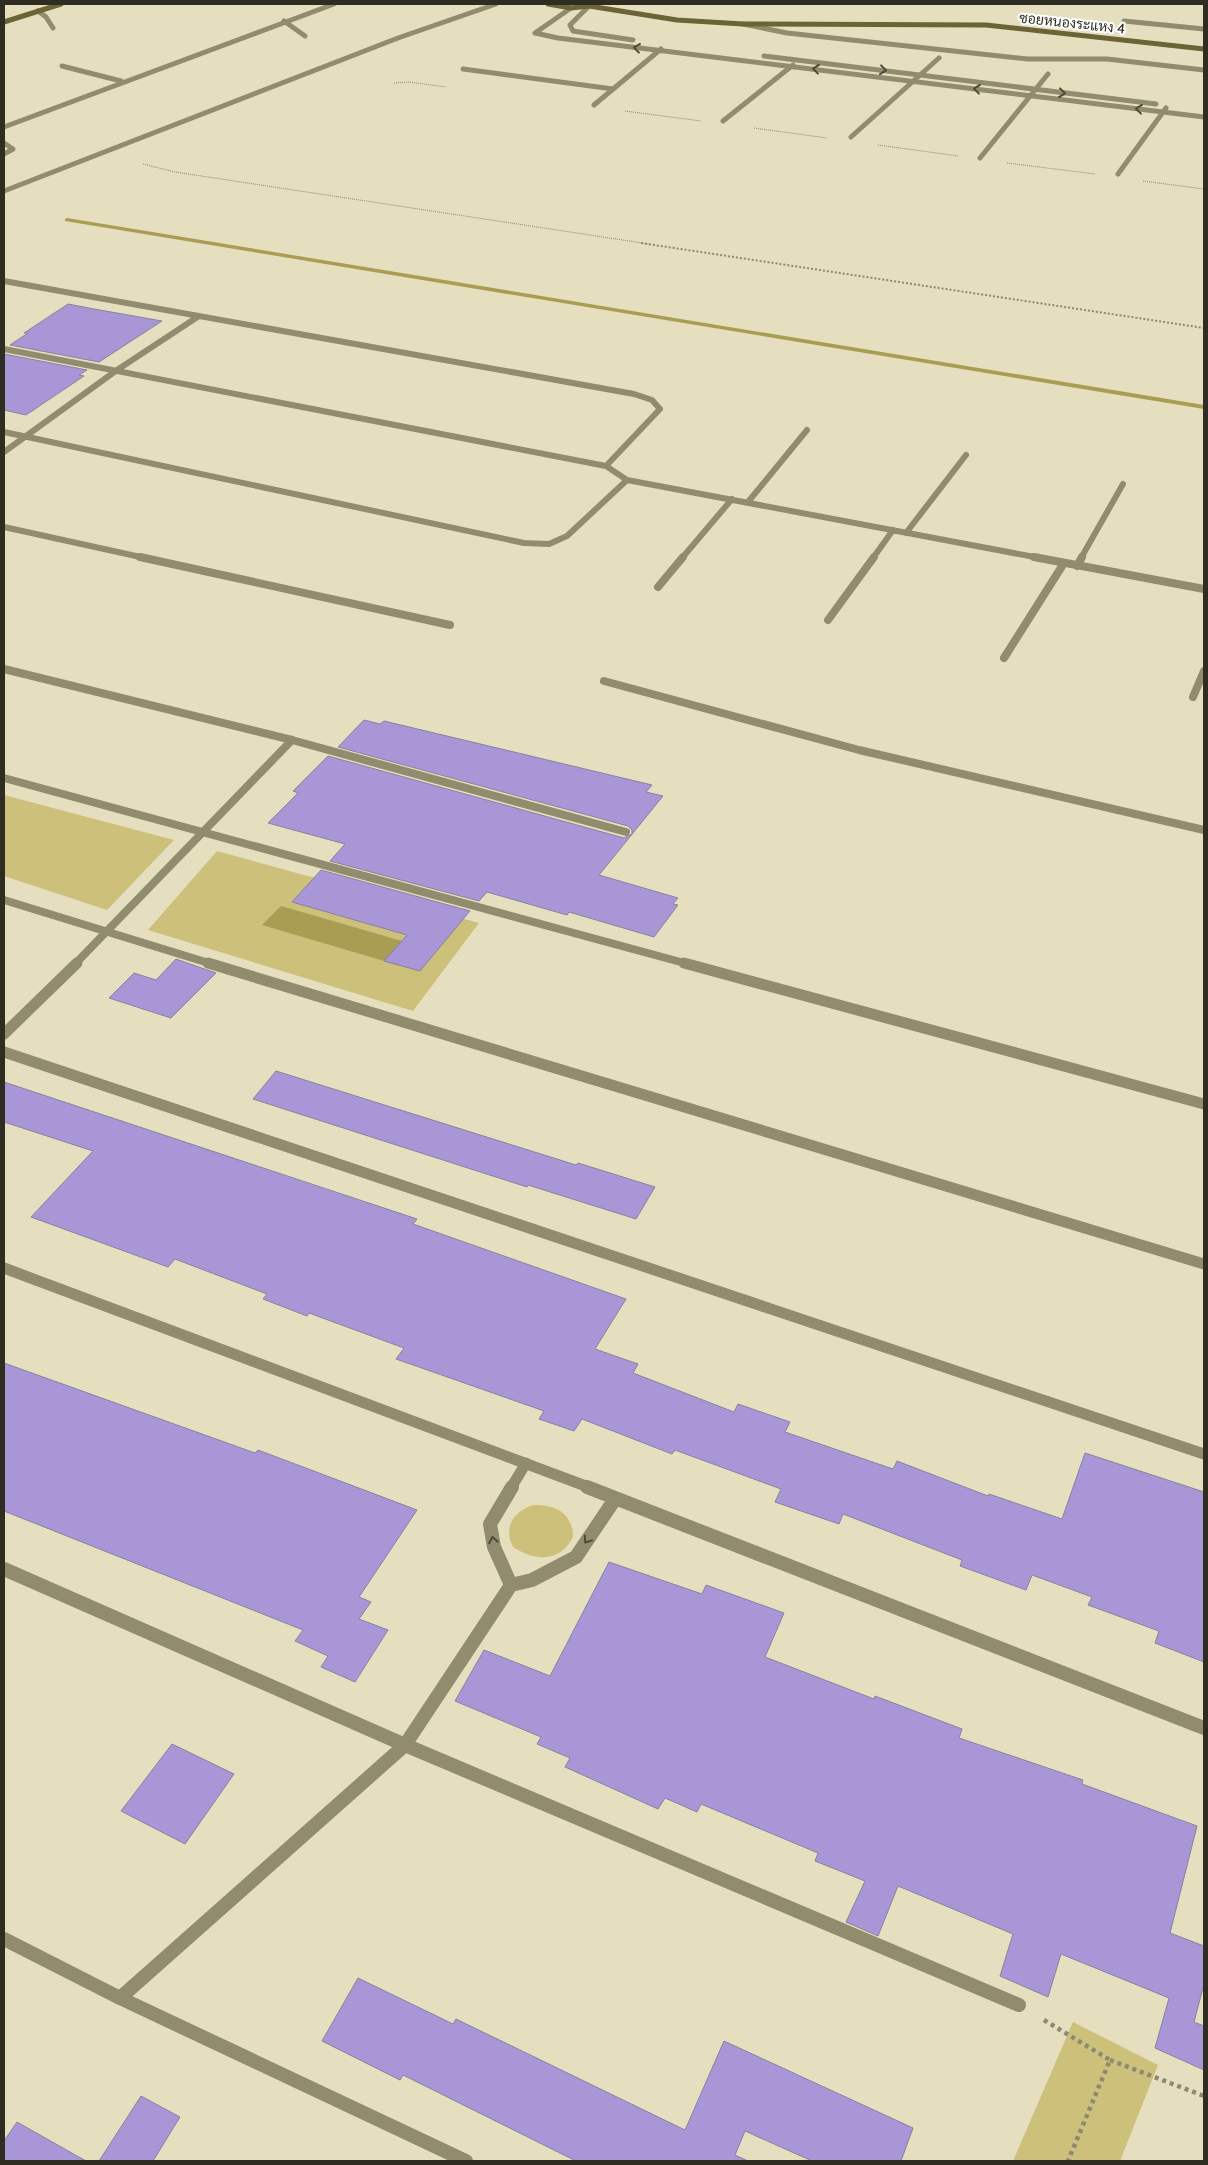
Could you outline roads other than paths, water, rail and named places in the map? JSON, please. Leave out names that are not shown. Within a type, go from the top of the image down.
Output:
[{"type":"street","points":[[4,22],[61,4]]},
{"type":"street","points":[[4,127],[121,81],[334,4]]},
{"type":"street","points":[[4,190],[398,38],[496,4]]},
{"type":"street","name":"ซอยหนองระแหง 4","points":[[548,4],[571,8],[589,6],[677,20],[743,24],[986,25],[1204,49]]},
{"type":"street","points":[[589,6],[570,25],[573,31],[684,46]]},
{"type":"street","points":[[571,8],[535,32],[550,37],[1204,117]]},
{"type":"street","points":[[38,11],[46,17],[53,28]]},
{"type":"street","points":[[284,21],[305,36]]},
{"type":"street","points":[[1124,21],[1204,29]]},
{"type":"street","points":[[743,24],[786,33],[1028,59],[1107,59],[1204,70]]},
{"type":"street","points":[[594,105],[666,45]]},
{"type":"street","points":[[758,55],[1204,110]]},
{"type":"street","points":[[851,137],[940,58]]},
{"type":"street","points":[[722,121],[792,66],[796,60]]},
{"type":"street","points":[[62,66],[121,81]]},
{"type":"street","points":[[463,69],[612,90]]},
{"type":"street","points":[[980,158],[1048,74]]},
{"type":"street","points":[[1118,174],[1169,106]]},
{"type":"street","points":[[4,143],[13,149],[4,154]]},
{"type":"street","points":[[4,281],[614,390],[652,400],[660,409],[606,466]]},
{"type":"street","points":[[4,452],[117,370],[199,316]]},
{"type":"street","points":[[4,349],[606,466],[627,480],[1204,589]]},
{"type":"street","points":[[748,502],[807,430]]},
{"type":"street","points":[[4,432],[524,543],[549,544],[567,536],[627,480]]},
{"type":"street","points":[[906,533],[966,455]]},
{"type":"street","points":[[1077,566],[1123,484]]},
{"type":"street","points":[[658,588],[732,499]]},
{"type":"street","points":[[4,527],[450,626]]},
{"type":"street","points":[[828,620],[893,530]]},
{"type":"street","points":[[1004,658],[1064,563]]},
{"type":"street","points":[[4,669],[292,740],[626,832]]},
{"type":"street","points":[[1193,697],[1204,671]]},
{"type":"street","points":[[604,681],[859,750],[1204,830]]},
{"type":"street","points":[[4,1034],[107,933],[292,740]]},
{"type":"street","points":[[4,778],[1204,1104]]},
{"type":"street","points":[[4,900],[107,933],[362,1008],[1204,1264]]},
{"type":"street","points":[[4,1052],[1204,1454]]},
{"type":"street","points":[[4,1268],[526,1463],[1204,1728]]},
{"type":"street","points":[[511,1585],[494,1548],[490,1524],[526,1463]]},
{"type":"street","points":[[120,1998],[405,1744],[511,1585],[532,1580],[576,1557],[614,1499]]},
{"type":"street","points":[[4,1569],[405,1744],[1019,2005]]},
{"type":"street","points":[[4,1939],[120,1998],[466,2161]]},
{"type":"waterway","points":[[67,220],[1204,407]]}]
